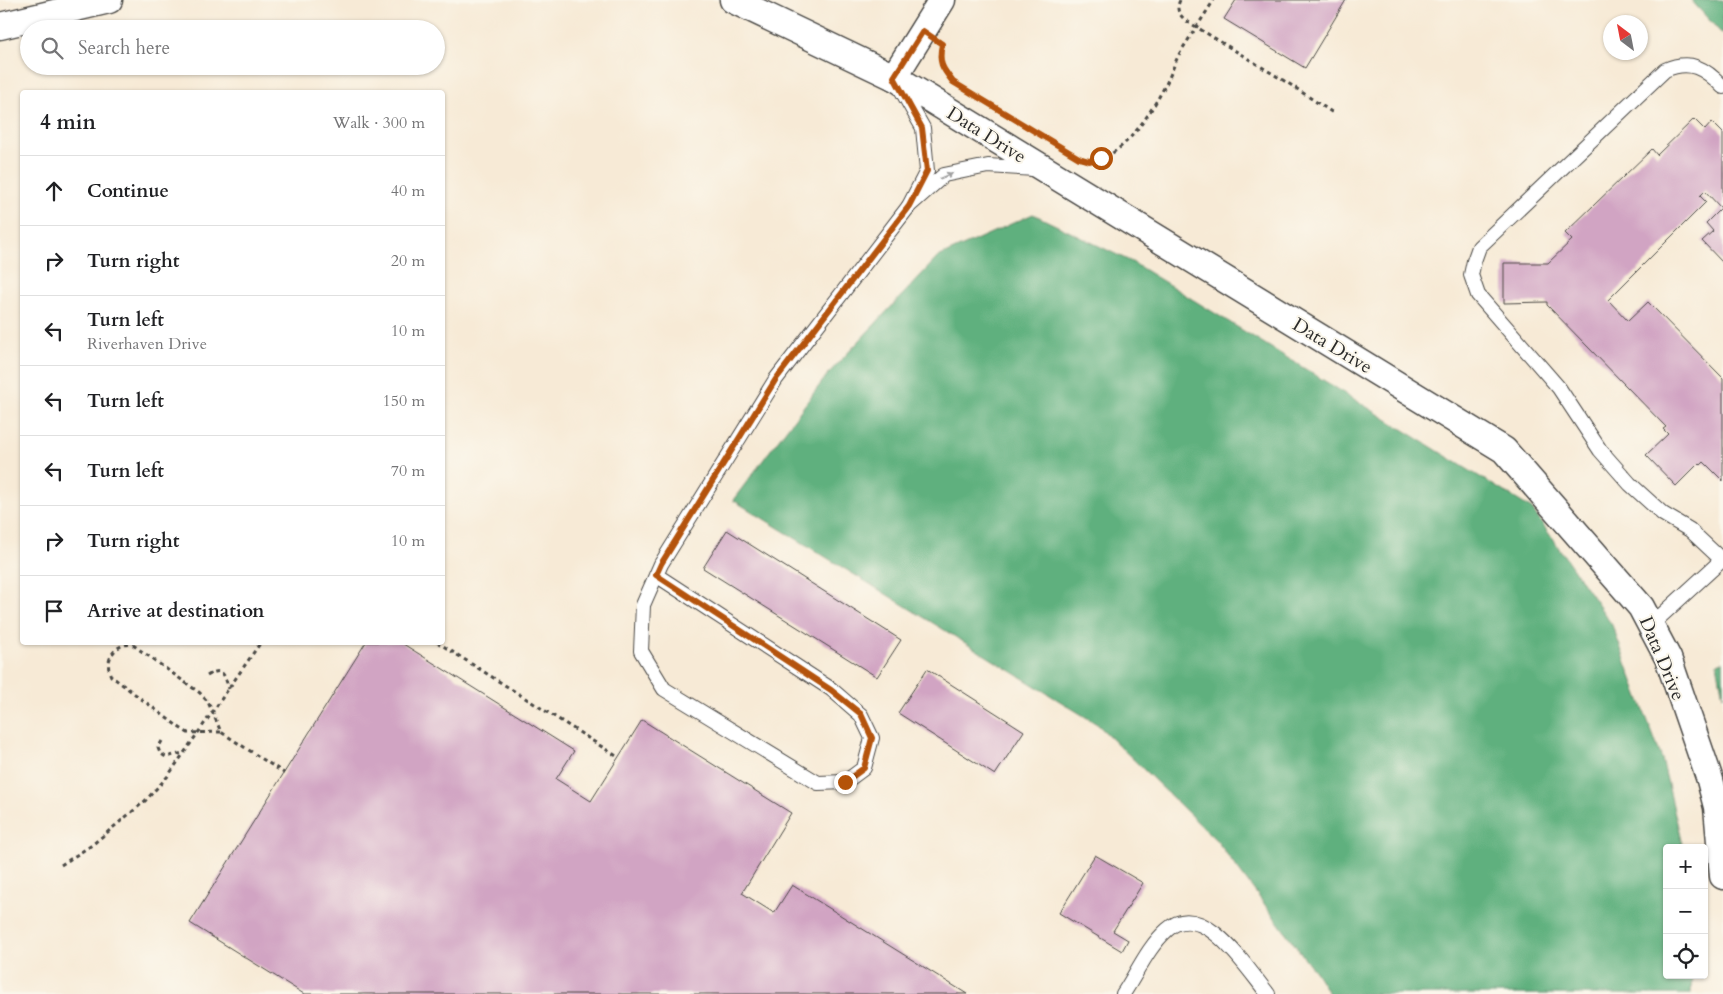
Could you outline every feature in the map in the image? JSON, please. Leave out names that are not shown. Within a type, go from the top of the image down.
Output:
[{"type":"street","points":[[25,20],[110,0]]},
{"type":"street","name":"Data Drive","points":[[733,0],[894,77],[1504,450],[1641,607],[1668,658],[1710,780],[1717,807],[1723,876]]},
{"type":"street","points":[[894,77],[942,0]]},
{"type":"street","points":[[0,26],[20,21]]},
{"type":"lane","points":[[1651,625],[1723,561],[1690,530],[1663,514],[1630,484],[1600,450],[1559,388],[1478,295],[1471,275],[1479,247],[1665,70],[1678,64],[1696,66],[1713,76],[1723,87]]},
{"type":"lane","points":[[656,575],[831,690],[861,714],[872,738],[864,768],[845,782],[818,783],[664,689],[641,651],[643,605],[656,575],[661,564],[776,379],[909,206],[927,171],[922,128],[894,77]]},
{"type":"lane","points":[[909,206],[944,175],[988,166],[1045,169]]},
{"type":"lane","points":[[1124,994],[1157,940],[1168,929],[1181,922],[1196,921],[1213,930],[1268,994]]},
{"type":"path","points":[[1180,0],[1177,7],[1179,14],[1184,20],[1291,85],[1333,114]]},
{"type":"path","points":[[1079,158],[1089,161],[1101,158],[1117,150],[1138,130],[1157,101],[1181,52],[1214,0]]},
{"type":"path","points":[[923,31],[942,44],[940,57],[942,68],[953,82]]},
{"type":"path","points":[[122,645],[112,654],[108,663],[108,670],[111,676],[188,733],[221,732]]},
{"type":"path","points":[[133,645],[200,693],[208,702],[217,727],[221,732],[284,773]]},
{"type":"path","points":[[62,865],[92,845],[145,801],[168,776],[259,645]]},
{"type":"path","points":[[442,645],[618,757]]},
{"type":"path","points":[[207,676],[215,671],[220,671],[223,674],[228,689]]},
{"type":"path","points":[[162,740],[158,748],[160,753],[166,758],[183,753]]},
{"type":"green space","points":[[1691,0],[1723,0],[1723,35]]},
{"type":"green space","points":[[1033,214],[1132,262],[1532,509],[1612,625],[1662,759],[1682,844],[1663,844],[1663,979],[1692,979],[1691,994],[1329,994],[1316,973],[1217,841],[1097,724],[733,500],[828,374],[938,257]]},
{"type":"green space","points":[[1723,661],[1723,696],[1717,663]]},
{"type":"building","points":[[1236,0],[1346,0],[1305,68],[1224,19]]},
{"type":"building","points":[[1694,119],[1705,130],[1712,122],[1723,133],[1723,263],[1702,241],[1713,231],[1706,223],[1721,208],[1705,191],[1700,196],[1706,202],[1608,300],[1628,321],[1648,302],[1723,378],[1723,481],[1704,462],[1701,465],[1699,463],[1676,486],[1646,455],[1668,434],[1663,429],[1666,427],[1547,305],[1547,302],[1504,303],[1504,263],[1548,263],[1572,240],[1565,233],[1652,149],[1657,155]]},
{"type":"building","points":[[727,530],[901,640],[877,677],[703,568]]},
{"type":"building","points":[[364,645],[405,645],[574,751],[556,779],[591,801],[642,720],[791,813],[742,893],[774,913],[792,885],[967,994],[304,994],[190,923]]},
{"type":"building","points":[[927,669],[1024,731],[995,775],[898,713]]},
{"type":"building","points":[[1095,855],[1143,883],[1113,931],[1128,940],[1122,951],[1059,913]]},
{"type":"route","points":[[845,782],[864,768],[872,738],[861,714],[831,690],[656,575],[776,379],[909,206],[927,171],[922,128],[894,77],[923,31],[942,44],[940,57],[942,68],[953,82],[1079,158],[1089,161],[1101,158]]}]
